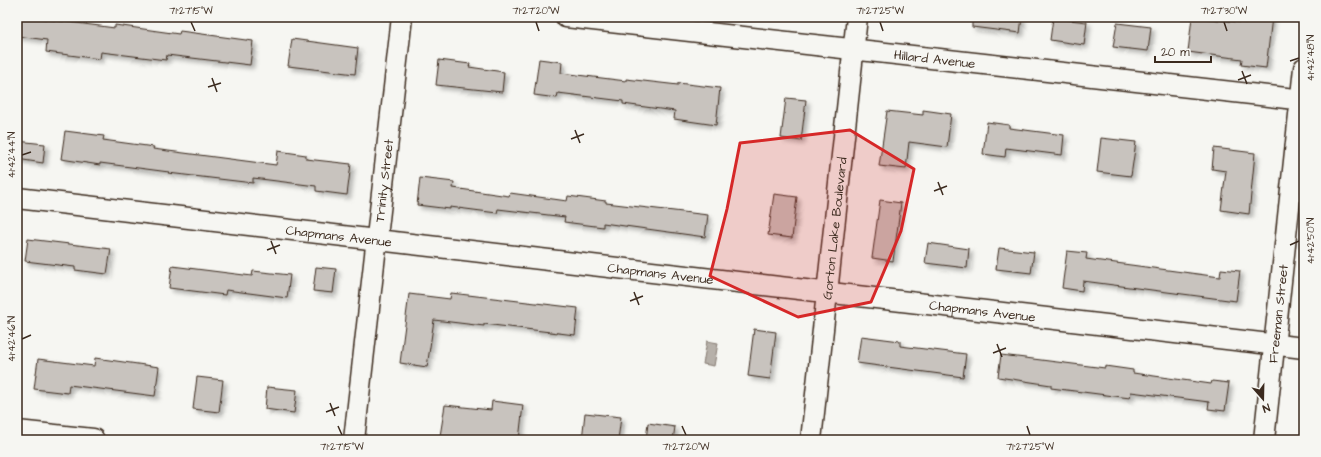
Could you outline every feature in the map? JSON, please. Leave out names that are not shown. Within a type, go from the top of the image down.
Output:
[{"type":"main road","points":[[17,432],[93,440]]},
{"type":"street","name":"Trinity Street","points":[[354,440],[402,17]]},
{"type":"street","name":"Hillard Avenue","points":[[566,17],[1302,100]]},
{"type":"street","name":"Gorton Lake Boulevard","points":[[811,440],[857,17]]},
{"type":"street","name":"Freeman Street","points":[[1264,440],[1302,100],[1304,68]]},
{"type":"street","name":"Chapmans Avenue","points":[[17,198],[1304,348]]},
{"type":"highlighted area","points":[[850,130],[914,169],[901,231],[871,302],[798,317],[710,276],[727,209],[740,143]]},
{"type":"shaded area","points":[[707,341],[718,343],[714,366],[703,364]]},
{"type":"building","points":[[17,17],[30,17],[115,28],[115,25],[179,34],[180,31],[253,41],[250,65],[167,55],[166,60],[101,52],[100,59],[46,52],[47,40],[17,36]]},
{"type":"building","points":[[972,17],[1022,17],[1020,33],[972,27]]},
{"type":"building","points":[[1192,17],[1247,23],[1247,17],[1272,17],[1266,68],[1241,65],[1242,59],[1188,52]]},
{"type":"building","points":[[1053,18],[1087,22],[1084,45],[1050,40]]},
{"type":"building","points":[[1117,23],[1151,27],[1148,51],[1113,47]]},
{"type":"building","points":[[292,39],[358,48],[355,74],[288,66]]},
{"type":"building","points":[[539,59],[562,62],[561,73],[626,81],[626,79],[720,88],[716,125],[674,119],[675,111],[623,104],[623,101],[558,93],[557,98],[534,95]]},
{"type":"building","points":[[439,60],[470,64],[469,67],[504,72],[502,92],[436,85]]},
{"type":"building","points":[[786,98],[806,100],[801,141],[781,138]]},
{"type":"building","points":[[923,110],[951,114],[947,147],[909,142],[906,169],[879,166],[887,111],[923,115]]},
{"type":"building","points":[[987,122],[1009,125],[1009,128],[1064,135],[1062,155],[1006,148],[1005,157],[983,154]]},
{"type":"building","points":[[65,131],[104,136],[103,140],[154,147],[153,149],[276,165],[278,151],[306,155],[306,159],[351,164],[347,195],[316,191],[316,186],[253,178],[253,183],[61,159]]},
{"type":"building","points":[[1101,138],[1136,142],[1131,176],[1097,172]]},
{"type":"building","points":[[17,141],[45,144],[43,163],[17,159]]},
{"type":"building","points":[[1214,148],[1255,153],[1249,214],[1221,210],[1226,171],[1212,169]]},
{"type":"building","points":[[420,178],[454,182],[453,188],[509,196],[510,193],[567,201],[568,196],[606,201],[606,203],[708,215],[705,237],[603,223],[603,227],[564,222],[565,217],[498,209],[497,213],[450,207],[450,209],[417,205]]},
{"type":"building","points":[[774,194],[797,197],[792,238],[768,235]]},
{"type":"building","points":[[880,200],[901,203],[893,261],[872,258]]},
{"type":"building","points":[[28,239],[111,249],[107,274],[75,270],[75,267],[25,261]]},
{"type":"building","points":[[928,243],[969,249],[967,268],[925,263]]},
{"type":"building","points":[[999,248],[1034,252],[1031,273],[996,269]]},
{"type":"building","points":[[1067,251],[1087,253],[1086,259],[1220,277],[1221,269],[1240,271],[1236,301],[1083,281],[1082,291],[1062,288]]},
{"type":"building","points":[[172,266],[252,276],[253,271],[290,275],[287,298],[226,290],[225,295],[169,288]]},
{"type":"building","points":[[316,267],[336,269],[333,293],[313,291]]},
{"type":"building","points":[[451,293],[578,308],[575,335],[484,324],[484,326],[434,320],[427,367],[400,363],[409,294],[450,299]]},
{"type":"building","points":[[754,329],[776,332],[770,379],[748,376]]},
{"type":"building","points":[[861,336],[900,341],[900,346],[966,354],[963,377],[857,363]]},
{"type":"building","points":[[1001,355],[1105,368],[1105,366],[1133,370],[1133,373],[1211,384],[1212,381],[1229,383],[1225,411],[1208,409],[1209,402],[1131,392],[1130,398],[1051,388],[1051,385],[998,377]]},
{"type":"building","points":[[95,358],[159,367],[155,396],[69,385],[68,393],[34,389],[38,359],[94,366]]},
{"type":"building","points":[[197,377],[223,380],[219,412],[193,409]]},
{"type":"building","points":[[267,387],[297,390],[294,413],[265,409]]},
{"type":"building","points":[[492,401],[523,405],[519,440],[472,440],[440,436],[445,405],[491,410]]},
{"type":"building","points":[[585,413],[621,417],[618,440],[582,440]]},
{"type":"building","points":[[648,423],[675,427],[673,440],[646,440]]}]
